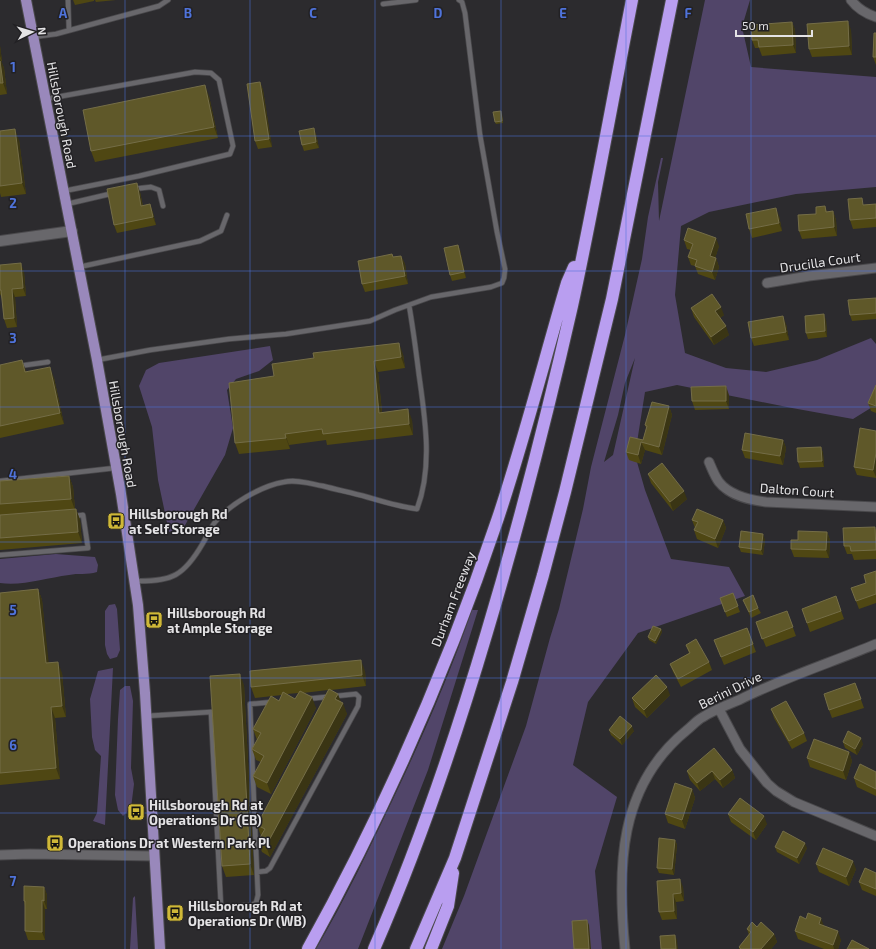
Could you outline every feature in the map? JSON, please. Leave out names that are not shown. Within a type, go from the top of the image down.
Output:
[{"type":"highway","points":[[374,949],[421,831],[451,746],[513,541],[549,402],[585,243],[632,0]]},
{"type":"highway","points":[[416,949],[455,858],[512,682],[565,492],[612,299],[672,0]]},
{"type":"highway","name":"Durham Freeway","points":[[308,949],[362,846],[427,705],[456,633],[498,519],[514,470],[567,283],[585,243]]},
{"type":"highway","points":[[431,949],[448,906],[455,858]]},
{"type":"main road","name":"Hillsborough Road","points":[[26,0],[97,360],[134,581],[142,644],[160,949]]},
{"type":"street","points":[[852,0],[854,4],[870,15],[876,17]]},
{"type":"street","points":[[0,241],[72,231]]},
{"type":"street","name":"Drucilla Court","points":[[767,284],[823,274],[876,268]]},
{"type":"street","name":"Dalton Court","points":[[709,462],[719,483],[739,496],[752,500],[766,502],[876,507]]},
{"type":"street","name":"Berini Drive","points":[[625,949],[621,890],[622,868],[627,831],[640,789],[649,772],[668,748],[704,716],[798,673],[876,644]]},
{"type":"street","points":[[719,709],[740,749],[767,783],[776,791],[800,805],[876,836]]},
{"type":"street","points":[[0,855],[154,856]]},
{"type":"lane","points":[[68,0],[69,30]]},
{"type":"lane","points":[[33,37],[56,34],[159,6],[168,0]]},
{"type":"lane","points":[[383,4],[416,0]]},
{"type":"lane","points":[[97,360],[150,350],[286,334],[370,321],[432,297],[491,287],[502,283],[505,269],[480,135],[465,13],[462,2],[459,0]]},
{"type":"lane","points":[[46,99],[195,72],[211,74],[219,80],[233,146],[230,154],[139,176],[64,191]]},
{"type":"lane","points":[[129,190],[151,186],[159,190],[163,206]]},
{"type":"lane","points":[[67,204],[121,191]]},
{"type":"lane","points":[[79,267],[200,241],[221,231],[227,215]]},
{"type":"lane","points":[[134,581],[156,581],[172,577],[184,570],[194,558],[215,523],[226,511],[266,487],[286,481],[306,482],[406,508],[418,509],[424,491],[426,441],[424,410],[409,305]]},
{"type":"lane","points":[[14,367],[48,362]]},
{"type":"lane","points":[[0,481],[115,468]]},
{"type":"lane","points":[[0,555],[88,548],[83,515],[68,516]]},
{"type":"lane","points":[[256,872],[266,871],[270,868],[358,706],[359,697],[356,694],[297,700]]},
{"type":"lane","points":[[325,703],[329,697]]},
{"type":"lane","points":[[146,716],[210,712],[221,907],[252,905],[256,903],[258,895],[250,704],[281,701]]},
{"type":"lane","points":[[255,828],[264,816]]},
{"type":"shaded area","points":[[705,0],[750,0],[742,27],[751,67],[876,77],[876,187],[796,194],[709,212],[681,226],[675,295],[685,353],[726,368],[766,372],[817,360],[871,338],[876,344],[876,396],[874,406],[853,419],[677,385],[645,392],[635,455],[645,490],[671,559],[729,567],[745,596],[638,633],[588,702],[573,765],[617,797],[595,871],[602,949],[442,949],[464,896],[526,726],[559,609],[583,509],[591,467],[625,335],[642,259],[648,217],[661,158],[663,158],[658,182],[659,221]],"holes":[[[635,358],[613,455],[604,462],[618,415],[625,383]]]},
{"type":"shaded area","points":[[270,346],[273,360],[259,371],[236,379],[227,390],[233,428],[225,455],[184,527],[169,532],[158,480],[152,427],[139,386],[146,370],[159,363]]},
{"type":"shaded area","points":[[56,554],[95,557],[98,565],[97,572],[72,574],[26,583],[0,583],[0,559]]},
{"type":"shaded area","points":[[115,604],[117,609],[120,650],[117,657],[110,659],[105,645],[105,611],[109,605]]},
{"type":"shaded area","points":[[472,610],[478,610],[428,770],[358,949],[316,949],[337,912],[405,774],[426,728],[464,634]]},
{"type":"shaded area","points":[[113,668],[105,825],[93,821],[97,813],[101,756],[95,750],[92,737],[90,699],[98,671]]},
{"type":"shaded area","points":[[125,686],[130,686],[133,701],[131,768],[134,784],[131,808],[123,816],[118,810],[115,795],[120,690]]},
{"type":"shaded area","points":[[135,896],[138,949],[130,949],[133,898]]},
{"type":"building","points":[[848,21],[849,46],[809,49],[807,24]]},
{"type":"building","points":[[792,22],[793,45],[759,47],[758,40],[752,40],[751,25]]},
{"type":"building","points":[[874,33],[876,33],[876,57],[873,57]]},
{"type":"building","points":[[0,61],[3,83],[0,83]]},
{"type":"building","points":[[260,82],[269,139],[255,141],[247,84]]},
{"type":"building","points":[[205,85],[214,127],[91,151],[83,110]]},
{"type":"building","points":[[501,111],[502,121],[495,122],[493,112]]},
{"type":"building","points":[[314,128],[316,142],[302,145],[299,131]]},
{"type":"building","points":[[15,129],[22,183],[0,186],[0,131]]},
{"type":"building","points":[[137,183],[141,206],[150,204],[153,217],[114,225],[107,189]]},
{"type":"building","points":[[862,198],[863,205],[876,204],[876,218],[850,220],[848,199]]},
{"type":"building","points":[[825,206],[826,212],[833,211],[834,227],[799,231],[798,215],[816,214],[816,207]]},
{"type":"building","points":[[776,208],[779,223],[749,229],[746,214]]},
{"type":"building","points":[[688,228],[716,238],[710,256],[716,258],[712,272],[695,266],[697,260],[688,257],[693,244],[684,240]]},
{"type":"building","points":[[458,245],[464,272],[450,275],[444,248]]},
{"type":"building","points":[[392,254],[393,257],[401,256],[405,276],[362,284],[358,261]]},
{"type":"building","points":[[21,263],[23,288],[12,289],[14,318],[4,319],[0,290],[0,265]]},
{"type":"building","points":[[712,294],[721,307],[715,311],[726,326],[711,337],[691,308]]},
{"type":"building","points":[[876,298],[876,313],[850,315],[848,300]]},
{"type":"building","points":[[824,314],[825,331],[806,333],[805,316]]},
{"type":"building","points":[[783,316],[786,332],[751,338],[748,322]]},
{"type":"building","points":[[399,343],[401,357],[374,361],[379,413],[408,409],[409,424],[323,434],[322,429],[285,434],[286,438],[235,443],[229,383],[274,376],[272,364],[314,358],[313,353]]},
{"type":"building","points":[[22,360],[25,372],[50,367],[60,413],[0,426],[0,365]]},
{"type":"building","points":[[876,385],[876,406],[868,403]]},
{"type":"building","points":[[726,386],[726,401],[692,401],[691,387]]},
{"type":"building","points":[[652,402],[669,406],[659,447],[641,442],[638,455],[626,452],[630,437],[643,440],[647,426],[645,425]]},
{"type":"building","points":[[860,428],[876,431],[876,453],[873,470],[854,467]]},
{"type":"building","points":[[745,433],[783,440],[780,456],[742,450]]},
{"type":"building","points":[[821,447],[822,461],[798,462],[797,448]]},
{"type":"building","points":[[662,463],[684,491],[670,502],[648,474]]},
{"type":"building","points":[[69,476],[71,499],[0,504],[0,481]]},
{"type":"building","points":[[76,509],[78,532],[0,538],[0,515]]},
{"type":"building","points":[[697,509],[723,520],[715,539],[694,530],[698,522],[692,520]]},
{"type":"building","points":[[875,527],[876,550],[851,551],[850,546],[844,546],[843,528]]},
{"type":"building","points":[[741,531],[763,534],[761,550],[739,547]]},
{"type":"building","points":[[798,531],[827,532],[826,550],[791,549],[791,540],[798,540]]},
{"type":"building","points":[[876,571],[876,594],[856,601],[851,588],[866,583],[864,575]]},
{"type":"building","points":[[38,589],[46,663],[58,662],[62,706],[51,707],[56,768],[0,773],[0,593]]},
{"type":"building","points":[[733,593],[738,606],[725,612],[720,598]]},
{"type":"building","points":[[753,595],[758,608],[749,612],[743,600]]},
{"type":"building","points":[[836,596],[841,611],[807,623],[802,609]]},
{"type":"building","points":[[787,611],[793,627],[762,639],[756,622]]},
{"type":"building","points":[[653,626],[661,629],[655,641],[648,637]]},
{"type":"building","points":[[747,628],[753,644],[721,657],[714,640]]},
{"type":"building","points":[[696,639],[709,662],[678,679],[670,664],[690,653],[686,645]]},
{"type":"building","points":[[361,660],[362,675],[251,687],[250,671]]},
{"type":"building","points":[[240,674],[250,864],[222,866],[210,676]]},
{"type":"building","points":[[656,675],[667,687],[644,710],[632,698]]},
{"type":"building","points":[[855,683],[861,699],[829,710],[824,694]]},
{"type":"building","points":[[329,689],[338,694],[335,699],[343,703],[266,846],[258,841],[265,829],[257,825]]},
{"type":"building","points":[[300,691],[312,697],[267,783],[253,776],[264,756],[252,749],[261,733],[253,729],[271,696],[279,701],[283,692],[295,699]]},
{"type":"building","points":[[786,701],[804,733],[789,741],[771,709]]},
{"type":"building","points":[[620,716],[632,726],[620,739],[609,730]]},
{"type":"building","points":[[848,731],[861,738],[855,749],[843,742]]},
{"type":"building","points":[[814,739],[849,752],[843,771],[807,758]]},
{"type":"building","points":[[714,748],[732,770],[720,780],[712,771],[697,783],[687,771]]},
{"type":"building","points":[[860,764],[876,772],[876,789],[854,778]]},
{"type":"building","points":[[675,783],[692,789],[682,820],[665,814]]},
{"type":"building","points":[[740,798],[764,816],[753,832],[728,814]]},
{"type":"building","points":[[783,831],[805,843],[797,858],[775,847]]},
{"type":"building","points":[[659,838],[675,840],[672,869],[657,868]]},
{"type":"building","points":[[823,848],[853,861],[846,877],[816,864]]},
{"type":"building","points":[[865,868],[876,873],[876,889],[859,882]]},
{"type":"building","points":[[680,879],[681,893],[673,894],[674,911],[659,912],[657,881]]},
{"type":"building","points":[[24,886],[44,887],[44,901],[42,900],[42,932],[25,931]]},
{"type":"building","points":[[808,913],[821,918],[819,924],[838,931],[833,945],[795,931],[800,916],[806,919]]},
{"type":"building","points":[[587,920],[589,949],[574,949],[572,921]]},
{"type":"building","points":[[752,922],[757,927],[761,922],[774,934],[761,949],[741,949],[739,947],[751,932],[747,929]]},
{"type":"building","points":[[675,935],[676,949],[661,949],[660,936]]},
{"type":"building","points":[[852,940],[869,949],[847,949]]},
{"type":"place","name":"Hillsborough Rd at Self Storage","points":[[116,521]]},
{"type":"place","name":"Hillsborough Rd at Ample Storage","points":[[154,620]]},
{"type":"place","name":"Hillsborough Rd at Operations Dr (EB)","points":[[136,812]]},
{"type":"place","name":"Operations Dr at Western Park Pl","points":[[55,843]]},
{"type":"place","name":"Hillsborough Rd at Operations Dr (WB)","points":[[175,913]]}]
